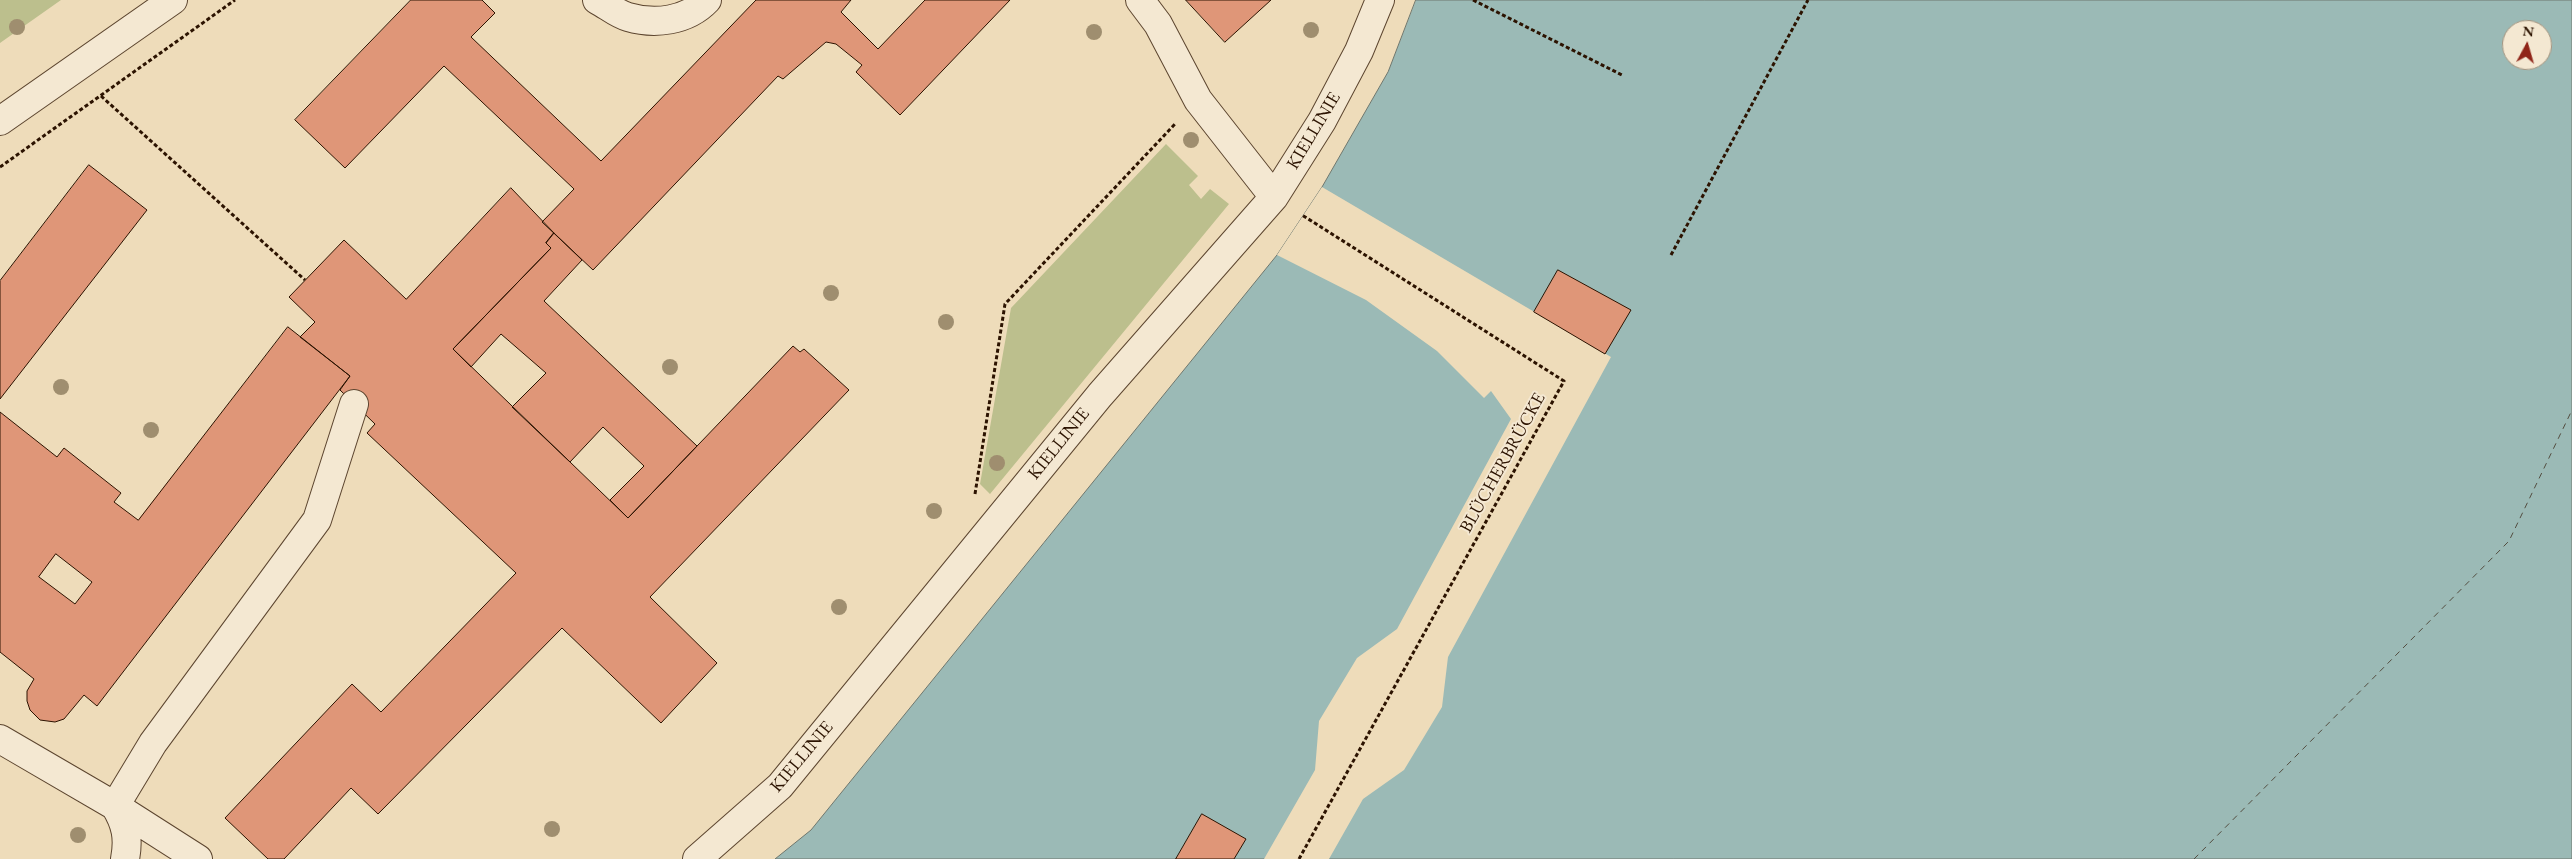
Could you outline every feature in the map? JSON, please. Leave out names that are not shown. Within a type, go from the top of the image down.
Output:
[{"type":"street","points":[[0,121],[173,0]]},
{"type":"street","points":[[597,0],[627,17],[667,21],[698,9],[707,0]]},
{"type":"street","points":[[1140,0],[1158,24],[1198,100],[1274,197]]},
{"type":"street","name":"KIELLINIE","points":[[697,859],[780,786],[1100,394],[1274,197],[1336,95],[1359,52],[1380,0]]},
{"type":"street","points":[[115,806],[153,743],[317,520],[354,404]]},
{"type":"street","points":[[0,739],[115,806],[198,859]]},
{"type":"street","points":[[115,806],[125,823],[128,845],[125,859]]},
{"type":"path","points":[[0,167],[235,0]]},
{"type":"path","points":[[1473,0],[1622,75]]},
{"type":"path","points":[[1671,255],[1808,0]]},
{"type":"path","points":[[101,96],[305,280]]},
{"type":"path","points":[[988,530],[974,492],[1005,304],[1198,100]]},
{"type":"path","name":"BLÜCHERBRÜCKE","points":[[1274,197],[1564,381],[1299,859]]},
{"type":"green space","points":[[0,0],[61,0],[0,43]]},
{"type":"green space","points":[[1166,144],[1198,176],[1189,185],[1201,199],[1210,189],[1229,204],[990,494],[980,484],[1011,308]]},
{"type":"water","points":[[1416,0],[2572,0],[2572,859],[775,859],[811,830],[1277,255],[1322,187],[1388,72]]},
{"type":"pier","points":[[1322,187],[1611,357],[1448,657],[1442,707],[1404,770],[1363,799],[1329,859],[1264,859],[1315,770],[1319,721],[1357,658],[1397,629],[1511,419],[1491,391],[1484,398],[1437,351],[1366,300],[1277,255]]},
{"type":"building","points":[[411,0],[482,0],[495,13],[471,37],[601,161],[756,0],[851,0],[841,12],[878,49],[925,0],[1010,0],[900,115],[856,72],[862,65],[836,44],[826,42],[783,79],[778,76],[593,270],[542,222],[574,189],[444,66],[345,168],[295,120]]},
{"type":"building","points":[[1186,0],[1271,0],[1225,42]]},
{"type":"building","points":[[89,165],[147,210],[0,399],[0,281]]},
{"type":"building","points":[[511,188],[554,233],[546,243],[551,248],[453,349],[628,518],[793,346],[800,352],[804,349],[849,390],[650,597],[717,663],[661,723],[562,628],[378,814],[351,788],[284,859],[268,859],[225,818],[352,684],[381,712],[516,573],[367,433],[375,424],[340,390],[350,376],[300,337],[315,322],[289,297],[344,240],[406,299]]},
{"type":"building","points":[[554,233],[582,260],[544,301],[697,446],[628,518],[610,500],[644,466],[603,427],[570,462],[512,407],[546,373],[501,334],[471,367],[453,349],[551,248],[546,243]]},
{"type":"building","points":[[1558,270],[1631,310],[1605,354],[1534,312]]},
{"type":"building","points":[[288,327],[350,376],[97,706],[84,695],[64,719],[55,722],[40,720],[30,710],[27,701],[27,691],[34,679],[0,652],[0,412],[57,457],[64,448],[121,493],[114,502],[138,520]],"holes":[[[56,554],[92,582],[75,604],[39,577]]]},
{"type":"building","points":[[1202,814],[1246,839],[1234,859],[1176,859]]},
{"type":"ferry route","points":[[2194,859],[2509,541],[2572,410]]}]
